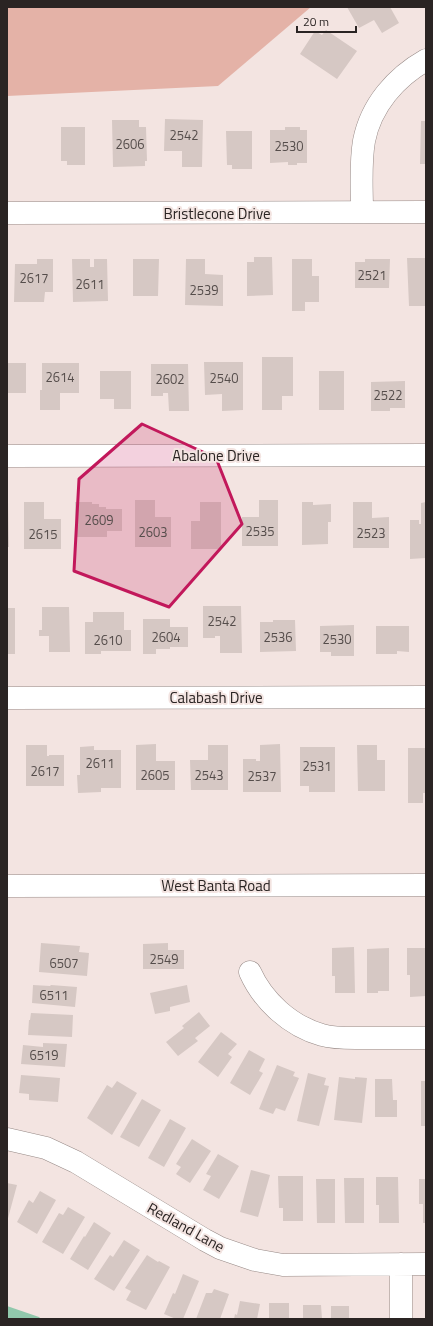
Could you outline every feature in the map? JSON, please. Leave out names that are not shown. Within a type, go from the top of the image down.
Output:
[{"type":"street","points":[[362,212],[362,157],[364,140],[372,115],[389,90],[402,77],[426,60]]},
{"type":"street","name":"Bristlecone Drive","points":[[7,214],[426,212]]},
{"type":"street","name":"Abalone Drive","points":[[7,456],[426,455]]},
{"type":"street","name":"Calabash Drive","points":[[7,698],[426,697]]},
{"type":"street","name":"West Banta Road","points":[[7,886],[426,885]]},
{"type":"street","points":[[250,972],[269,1002],[284,1016],[296,1024],[320,1035],[342,1038],[426,1038]]},
{"type":"street","name":"Redland Lane","points":[[7,1139],[46,1148],[76,1162],[205,1240],[220,1248],[255,1260],[283,1265],[426,1264]]},
{"type":"street","points":[[400,1264],[401,1319]]},
{"type":"highlighted area","points":[[142,424],[216,458],[242,524],[169,607],[74,571],[79,479]]},
{"type":"shaded area","points":[[7,7],[311,7],[218,86],[7,96]]},
{"type":"shaded area","points":[[7,1306],[39,1317],[41,1319],[7,1319]]},
{"type":"building","points":[[347,7],[390,7],[399,23],[382,33],[374,20],[359,28]]},
{"type":"building","points":[[326,30],[357,51],[337,79],[300,54],[315,31],[322,35]]},
{"type":"building","points":[[165,119],[203,120],[202,167],[182,167],[182,151],[164,151]]},
{"type":"building","points":[[112,120],[139,120],[139,127],[146,127],[147,161],[145,161],[145,166],[113,167]]},
{"type":"building","points":[[421,121],[426,121],[426,164],[420,164]]},
{"type":"building","points":[[61,127],[85,127],[85,165],[67,165],[67,161],[61,161]]},
{"type":"building","points":[[285,127],[300,127],[300,130],[307,130],[307,163],[288,165],[288,162],[270,163],[270,130],[285,130]]},
{"type":"building","points":[[226,131],[252,131],[252,169],[232,169],[232,165],[227,165]]},
{"type":"building","points":[[254,257],[272,257],[273,295],[247,296],[247,262],[254,262]]},
{"type":"building","points":[[407,258],[426,258],[426,306],[409,306]]},
{"type":"building","points":[[37,259],[53,259],[53,292],[45,292],[44,302],[14,302],[15,264],[37,264]]},
{"type":"building","points":[[72,259],[90,259],[90,267],[94,267],[94,259],[107,259],[108,301],[73,302]]},
{"type":"building","points":[[133,259],[159,259],[158,296],[133,296]]},
{"type":"building","points":[[186,259],[205,259],[205,274],[223,275],[223,306],[185,305]]},
{"type":"building","points":[[292,259],[312,259],[312,276],[319,276],[319,302],[305,302],[305,311],[292,311]]},
{"type":"building","points":[[365,259],[390,259],[389,288],[355,288],[355,262],[365,262]]},
{"type":"building","points":[[262,357],[293,357],[293,396],[282,396],[282,410],[262,410]]},
{"type":"building","points":[[204,362],[243,362],[243,410],[222,411],[222,394],[205,395]]},
{"type":"building","points":[[7,363],[26,363],[26,393],[7,393]]},
{"type":"building","points":[[42,363],[79,363],[79,393],[60,393],[60,410],[40,410]]},
{"type":"building","points":[[151,364],[188,364],[189,411],[169,411],[168,393],[163,393],[163,396],[151,396]]},
{"type":"building","points":[[100,371],[131,371],[131,409],[114,409],[114,399],[100,399]]},
{"type":"building","points":[[319,371],[344,371],[344,410],[319,410]]},
{"type":"building","points":[[405,381],[405,408],[390,408],[390,411],[371,411],[371,382]]},
{"type":"building","points":[[135,500],[155,500],[155,517],[171,517],[171,547],[135,547]]},
{"type":"building","points":[[259,500],[278,500],[278,546],[242,546],[242,517],[259,517]]},
{"type":"building","points":[[8,501],[9,547],[7,547]]},
{"type":"building","points":[[24,502],[44,502],[44,519],[61,519],[61,549],[24,549]]},
{"type":"building","points":[[75,502],[92,502],[92,504],[99,504],[99,507],[106,507],[106,509],[122,509],[122,531],[107,531],[107,537],[75,537]]},
{"type":"building","points":[[200,502],[221,502],[221,549],[191,549],[191,521],[200,521]]},
{"type":"building","points":[[302,502],[313,502],[313,505],[331,504],[331,522],[328,522],[328,544],[302,545]]},
{"type":"building","points":[[353,502],[372,502],[372,518],[389,517],[389,548],[353,548]]},
{"type":"building","points":[[426,502],[426,558],[410,559],[410,520],[419,520],[419,524],[421,524],[421,503]]},
{"type":"building","points":[[203,606],[241,606],[242,653],[220,653],[220,636],[215,636],[215,638],[203,638]]},
{"type":"building","points":[[42,607],[69,607],[70,652],[49,652],[49,636],[39,636],[39,630],[42,630]]},
{"type":"building","points":[[7,608],[15,608],[15,654],[7,654]]},
{"type":"building","points":[[93,612],[124,612],[124,630],[131,630],[131,651],[101,651],[101,654],[85,654],[85,622],[93,622]]},
{"type":"building","points":[[143,619],[170,619],[170,627],[188,627],[188,647],[156,649],[156,654],[143,654]]},
{"type":"building","points":[[273,620],[295,620],[296,651],[260,652],[260,622],[273,622]]},
{"type":"building","points":[[354,625],[354,656],[331,656],[331,652],[320,652],[320,626]]},
{"type":"building","points":[[376,626],[409,626],[409,652],[397,651],[397,654],[376,654]]},
{"type":"building","points":[[156,744],[156,761],[175,761],[175,790],[136,790],[136,745]]},
{"type":"building","points":[[280,744],[281,792],[243,792],[243,759],[256,759],[256,761],[260,761],[260,745]]},
{"type":"building","points":[[26,745],[47,745],[47,756],[64,755],[64,786],[26,786]]},
{"type":"building","points":[[208,745],[228,745],[228,790],[191,790],[190,760],[208,760]]},
{"type":"building","points":[[357,745],[377,745],[377,760],[385,760],[385,791],[358,791]]},
{"type":"building","points":[[94,746],[94,750],[121,750],[121,788],[101,788],[101,792],[78,793],[77,775],[80,775],[80,747]]},
{"type":"building","points":[[300,747],[335,747],[335,792],[309,792],[309,786],[300,786]]},
{"type":"building","points":[[408,748],[426,748],[426,793],[423,793],[423,803],[408,803]]},
{"type":"building","points":[[41,943],[80,946],[79,952],[89,953],[87,976],[39,972]]},
{"type":"building","points":[[168,943],[168,950],[184,950],[184,969],[143,969],[143,944]]},
{"type":"building","points":[[354,947],[355,993],[335,993],[335,976],[332,976],[332,948]]},
{"type":"building","points":[[389,948],[389,991],[367,993],[367,949]]},
{"type":"building","points":[[407,948],[426,948],[426,996],[410,997],[410,975],[407,975]]},
{"type":"building","points":[[33,985],[77,987],[75,1007],[32,1003]]},
{"type":"building","points":[[187,985],[190,1002],[170,1007],[170,1011],[155,1014],[150,993]]},
{"type":"building","points":[[199,1012],[210,1026],[195,1038],[198,1041],[178,1056],[166,1042],[184,1028],[182,1026]]},
{"type":"building","points":[[31,1013],[73,1015],[72,1037],[28,1035]]},
{"type":"building","points":[[221,1032],[237,1044],[228,1054],[232,1057],[218,1077],[198,1062]]},
{"type":"building","points":[[43,1043],[67,1044],[65,1067],[21,1064],[23,1045],[43,1047]]},
{"type":"building","points":[[249,1050],[265,1059],[259,1071],[263,1073],[250,1095],[230,1083]]},
{"type":"building","points":[[277,1065],[295,1072],[293,1076],[299,1078],[285,1111],[276,1108],[273,1114],[259,1109]]},
{"type":"building","points":[[308,1073],[326,1078],[324,1085],[329,1086],[319,1126],[297,1121]]},
{"type":"building","points":[[21,1075],[60,1078],[58,1102],[29,1100],[29,1094],[19,1093]]},
{"type":"building","points":[[339,1077],[355,1079],[355,1077],[367,1078],[362,1123],[334,1120]]},
{"type":"building","points":[[375,1079],[392,1079],[393,1100],[397,1100],[397,1117],[375,1117]]},
{"type":"building","points":[[117,1081],[137,1093],[112,1135],[87,1118],[107,1085],[112,1088]]},
{"type":"building","points":[[421,1081],[426,1081],[426,1126],[421,1126]]},
{"type":"building","points":[[142,1099],[161,1110],[139,1147],[120,1137]]},
{"type":"building","points":[[170,1119],[186,1128],[164,1167],[148,1158]]},
{"type":"building","points":[[192,1139],[211,1151],[190,1183],[176,1174],[181,1167],[176,1164]]},
{"type":"building","points":[[218,1154],[239,1166],[219,1199],[203,1190],[211,1176],[206,1174]]},
{"type":"building","points":[[251,1170],[270,1175],[258,1217],[240,1212]]},
{"type":"building","points":[[278,1176],[303,1176],[303,1221],[283,1221],[283,1208],[279,1208]]},
{"type":"building","points":[[376,1177],[398,1177],[399,1223],[379,1223],[379,1205],[376,1205]]},
{"type":"building","points":[[344,1178],[364,1178],[364,1223],[345,1223]]},
{"type":"building","points":[[316,1179],[335,1179],[335,1223],[317,1223]]},
{"type":"building","points":[[419,1179],[426,1179],[426,1223],[423,1223],[423,1204],[419,1204]]},
{"type":"building","points":[[7,1183],[17,1185],[7,1222]]},
{"type":"building","points":[[40,1191],[56,1200],[37,1234],[17,1222],[29,1200],[33,1203]]},
{"type":"building","points":[[68,1207],[85,1217],[63,1254],[42,1242],[59,1213],[63,1215]]},
{"type":"building","points":[[94,1222],[111,1233],[88,1270],[70,1259]]},
{"type":"building","points":[[124,1240],[140,1250],[114,1291],[94,1279],[110,1255],[113,1257]]},
{"type":"building","points":[[147,1255],[170,1267],[146,1310],[126,1300],[131,1291],[125,1288]]},
{"type":"building","points":[[183,1274],[199,1281],[183,1319],[176,1319],[164,1314],[173,1293],[175,1294]]},
{"type":"building","points":[[214,1289],[229,1294],[220,1319],[196,1319],[206,1293],[212,1293]]},
{"type":"building","points":[[240,1301],[260,1304],[257,1319],[234,1319],[235,1314],[237,1315]]},
{"type":"building","points":[[269,1303],[289,1303],[289,1319],[269,1319]]},
{"type":"building","points":[[303,1305],[321,1305],[322,1319],[303,1319]]},
{"type":"building","points":[[331,1306],[349,1306],[349,1319],[331,1319]]}]
